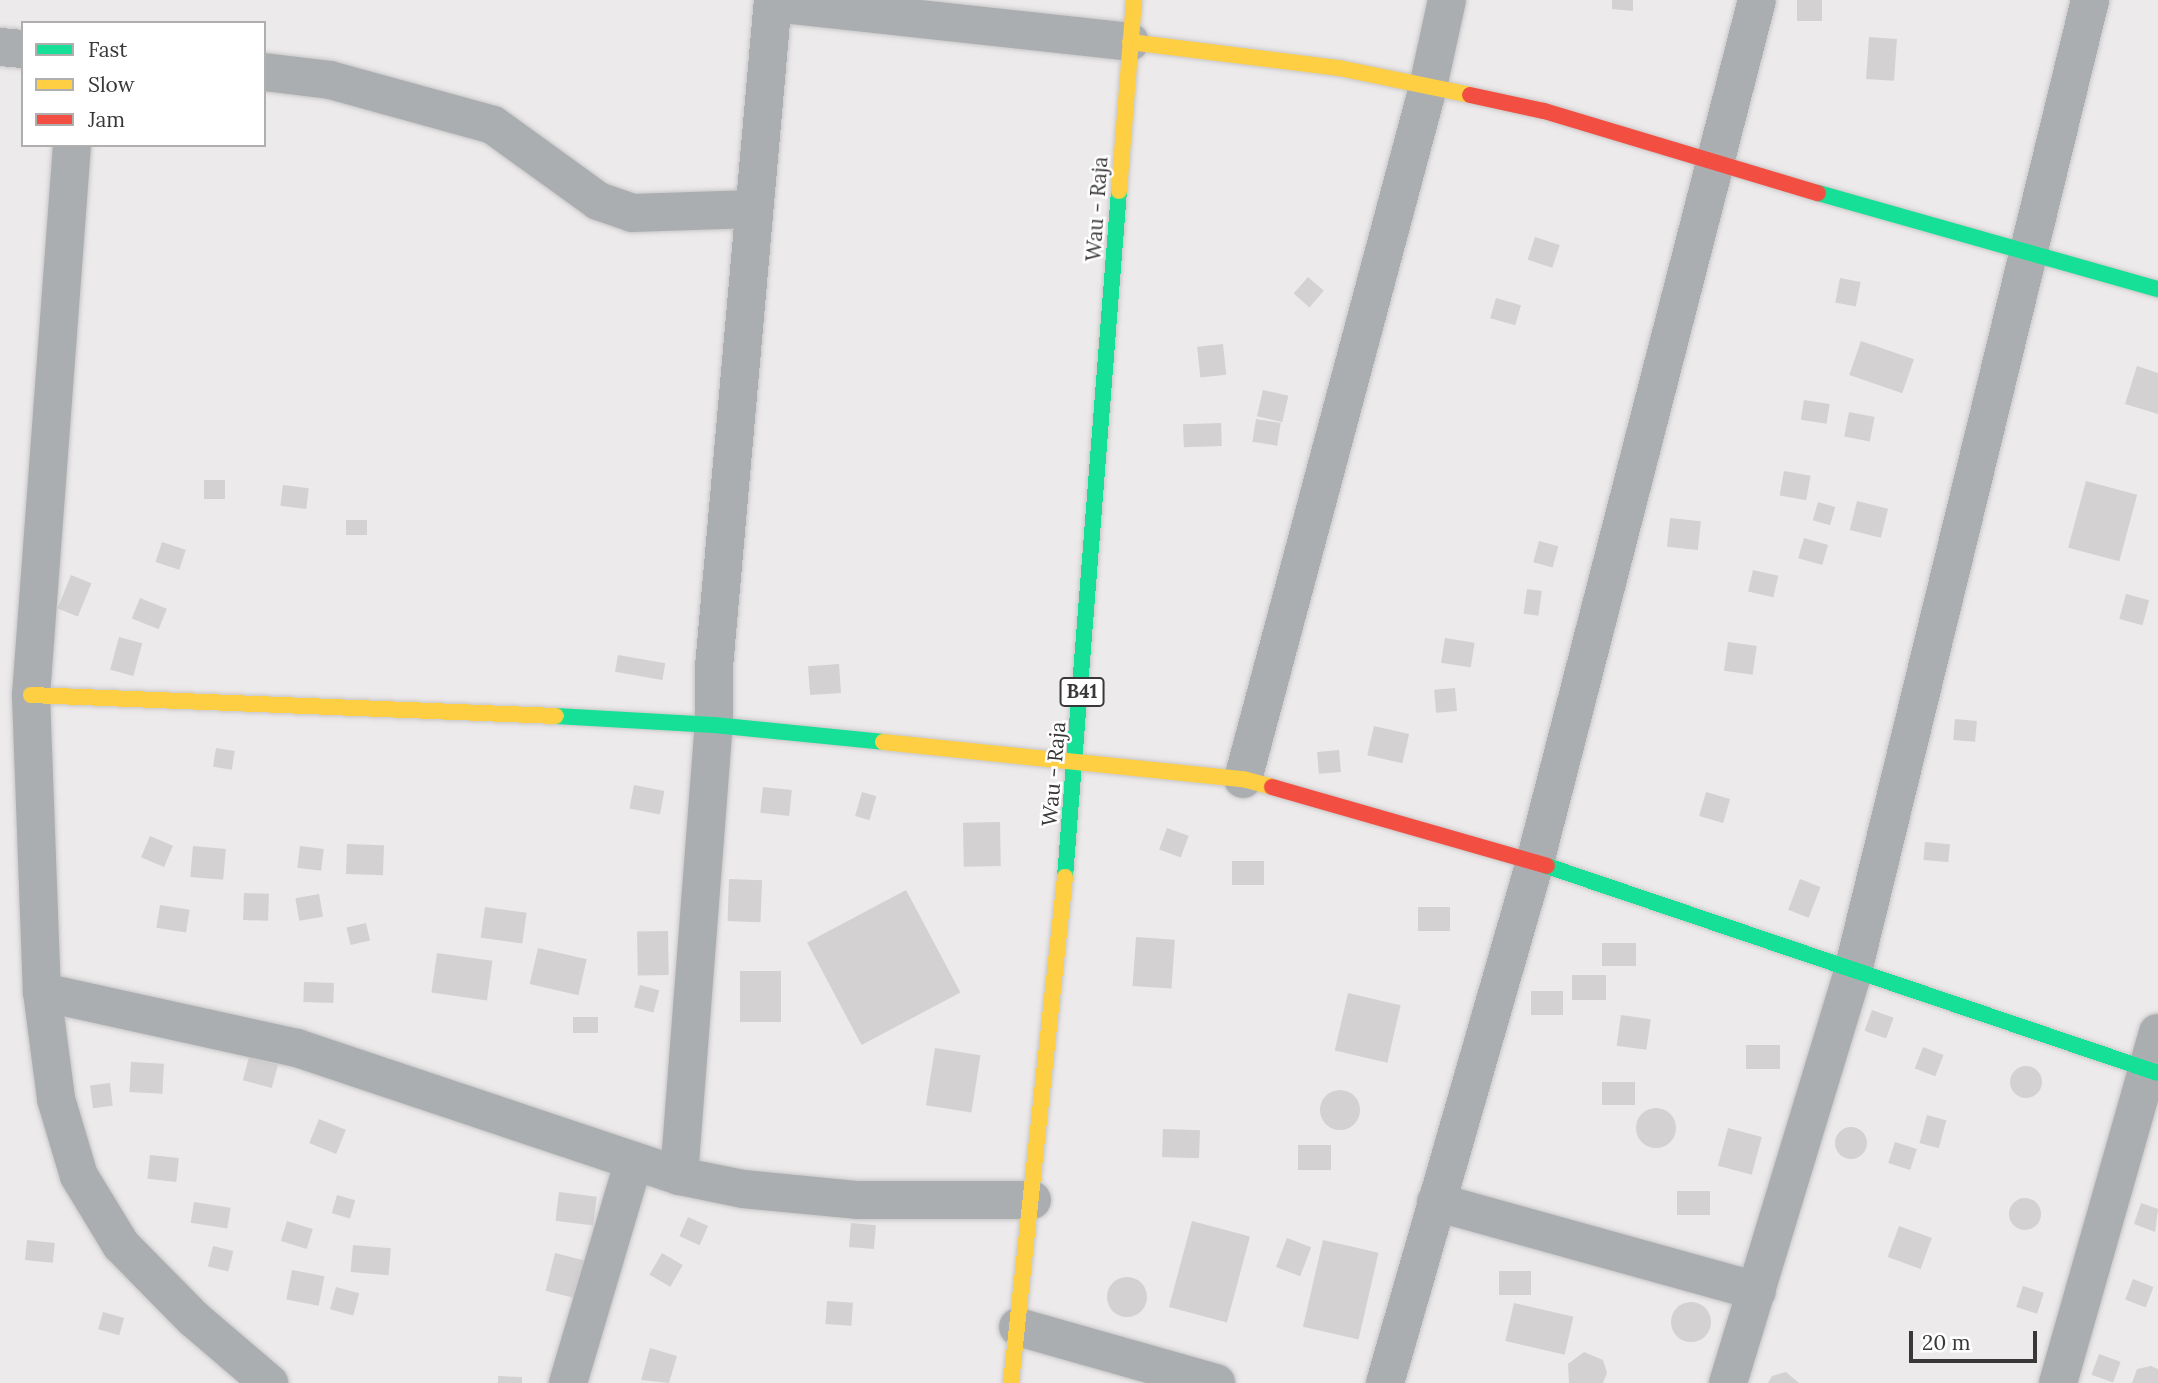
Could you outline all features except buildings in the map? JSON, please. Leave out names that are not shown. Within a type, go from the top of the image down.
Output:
[{"type":"street","name":"Wau - Raja","points":[[1011,1383],[1076,765],[1134,0]]},
{"type":"street","points":[[1243,779],[1428,87],[1447,0]]},
{"type":"street","points":[[1385,1383],[1535,862],[1716,166],[1725,111],[1757,0]]},
{"type":"street","points":[[1728,1383],[1853,971],[2090,0]]},
{"type":"street","points":[[679,1176],[714,725],[714,667],[743,367],[753,209],[773,2],[1260,56],[1544,111],[1716,166],[2029,249],[2158,289]]},
{"type":"street","points":[[0,47],[21,49]]},
{"type":"street","points":[[266,72],[330,80],[493,125],[598,201],[632,213],[753,209]]},
{"type":"street","points":[[72,147],[31,695],[42,992],[56,1099],[79,1176],[121,1245],[194,1319],[269,1383]]},
{"type":"street","points":[[31,695],[311,703],[714,725],[1076,765],[1243,779],[1535,862],[2153,1071]]},
{"type":"street","points":[[42,992],[297,1048],[633,1163],[679,1176],[743,1189],[858,1200],[1032,1200]]},
{"type":"street","points":[[2059,1383],[2153,1071],[2158,1033]]},
{"type":"street","points":[[568,1383],[633,1163]]},
{"type":"street","points":[[1436,1202],[1757,1291]]},
{"type":"street","points":[[1018,1327],[1216,1383]]},
{"type":"traffic: fast","points":[[1065,877],[1119,191]]},
{"type":"traffic: fast","points":[[1818,193],[2158,289]]},
{"type":"traffic: fast","points":[[556,716],[714,725],[883,742]]},
{"type":"traffic: fast","points":[[1547,866],[2158,1073]]},
{"type":"traffic: slow","points":[[1119,191],[1134,0]]},
{"type":"traffic: slow","points":[[1130,42],[1339,68],[1470,95]]},
{"type":"traffic: slow","points":[[31,695],[556,716]]},
{"type":"traffic: slow","points":[[883,742],[1243,779],[1272,787]]},
{"type":"traffic: slow","points":[[1011,1383],[1065,877]]},
{"type":"traffic: jam","points":[[1470,95],[1544,111],[1818,193]]},
{"type":"traffic: jam","points":[[1272,787],[1547,866]]}]
